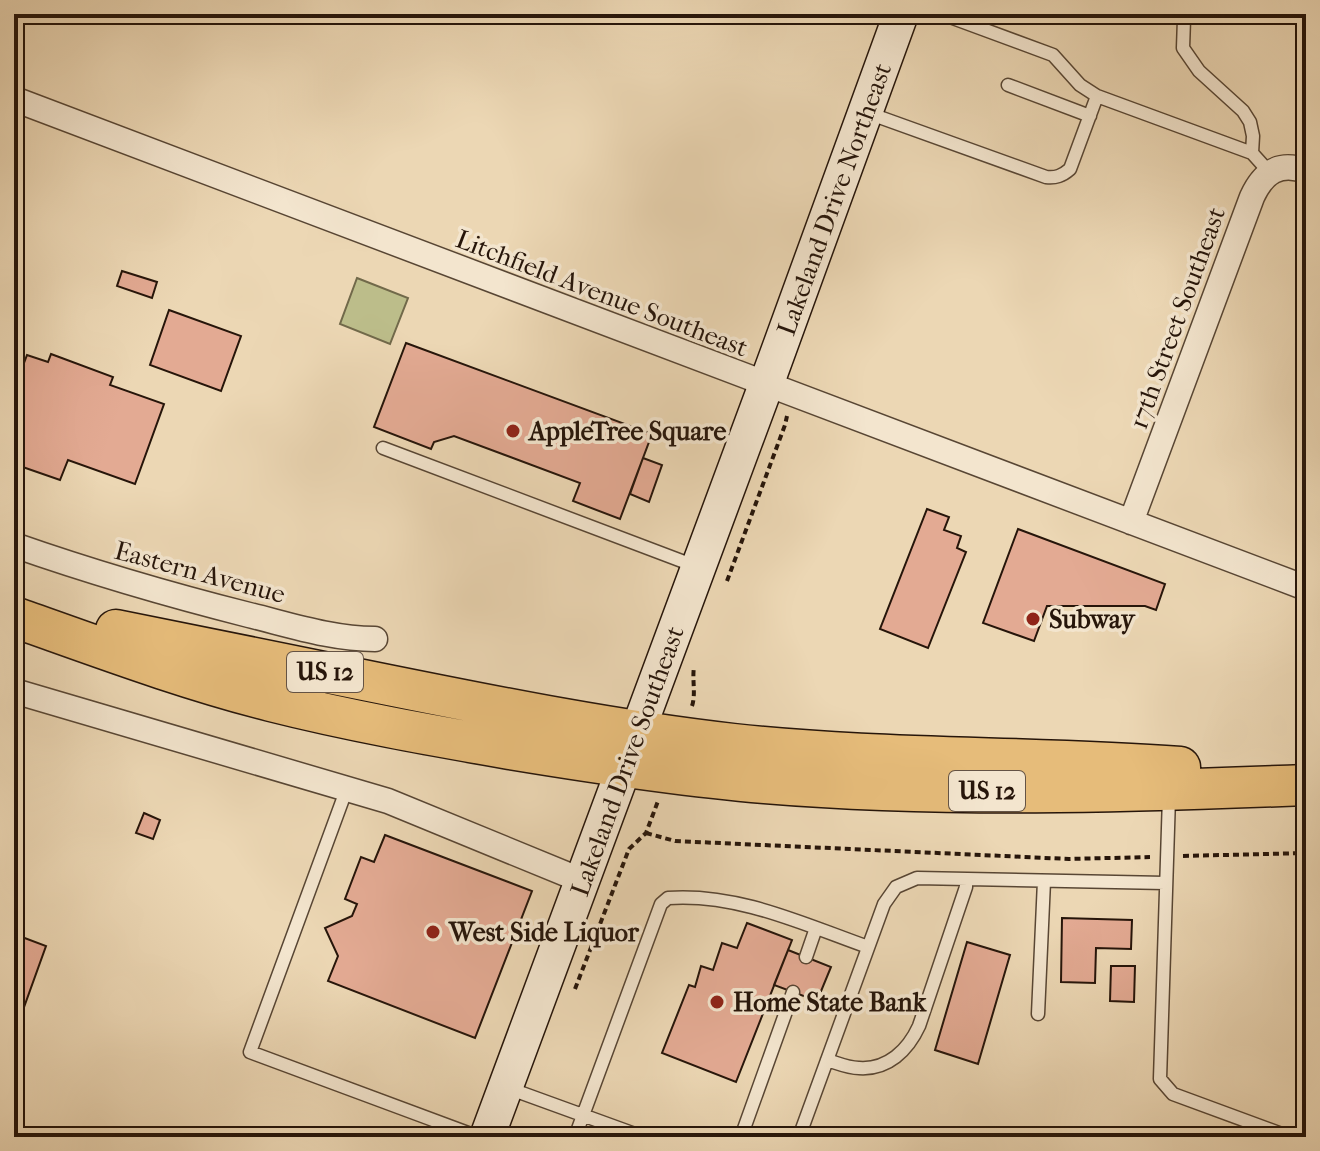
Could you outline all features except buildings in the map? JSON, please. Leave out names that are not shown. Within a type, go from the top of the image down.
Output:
[{"type":"highway","name":"US 12","points":[[14,607],[186,645],[474,702],[638,731],[735,744],[1102,762],[1306,777]]},
{"type":"highway","name":"US 12","points":[[14,617],[185,677],[271,701],[423,734],[625,768],[767,783],[902,790],[1072,792],[1306,785]]},
{"type":"main road","name":"Lakeland Drive Northeast","points":[[778,389],[865,112],[901,14]]},
{"type":"main road","name":"Lakeland Drive Southeast","points":[[487,1137],[638,731],[712,575],[778,389]]},
{"type":"street","name":"Litchfield Avenue Southeast","points":[[14,99],[1306,588]]},
{"type":"street","points":[[1270,173],[1288,167],[1306,171]]},
{"type":"street","name":"17th Street Southeast","points":[[1131,522],[1252,197],[1259,183],[1270,173]]},
{"type":"street","name":"Eastern Avenue","points":[[14,545],[230,610],[331,635],[375,639]]},
{"type":"street","points":[[14,691],[411,809],[583,881]]},
{"type":"lane","points":[[942,14],[1053,55],[1080,85],[1097,96],[1252,153],[1270,173]]},
{"type":"lane","points":[[1186,14],[1183,48],[1199,71],[1243,111],[1250,122],[1253,136],[1252,153]]},
{"type":"lane","points":[[1008,85],[1090,116]]},
{"type":"lane","points":[[865,112],[1054,178],[1070,169],[1097,96]]},
{"type":"lane","points":[[383,448],[712,575]]},
{"type":"lane","points":[[347,788],[250,1052],[479,1137]]},
{"type":"lane","points":[[1169,790],[1160,1079],[1173,1094],[1290,1137]]},
{"type":"lane","points":[[799,1137],[884,904],[896,887],[917,878],[1165,883]]},
{"type":"lane","points":[[827,1060],[855,1068],[883,1065],[901,1054],[913,1041],[966,880]]},
{"type":"lane","points":[[1038,1014],[1044,881]]},
{"type":"lane","points":[[575,1137],[661,904],[668,898],[732,901],[868,947]]},
{"type":"lane","points":[[806,957],[816,928]]},
{"type":"lane","points":[[741,1137],[793,992]]},
{"type":"lane","points":[[505,1087],[643,1137]]},
{"type":"path","points":[[712,575],[785,425],[778,389]]},
{"type":"path","points":[[694,667],[694,699]]},
{"type":"path","points":[[573,995],[629,849],[646,833],[657,803]]},
{"type":"path","points":[[646,833],[675,841],[1069,859],[1306,853]]},
{"type":"green space","points":[[357,278],[408,298],[390,344],[340,324]]},
{"type":"place","name":"AppleTree Square","points":[[513,431]]},
{"type":"place","name":"Subway","points":[[1033,619]]},
{"type":"place","name":"West Side Liquor","points":[[433,932]]},
{"type":"place","name":"Home State Bank","points":[[717,1002]]}]
